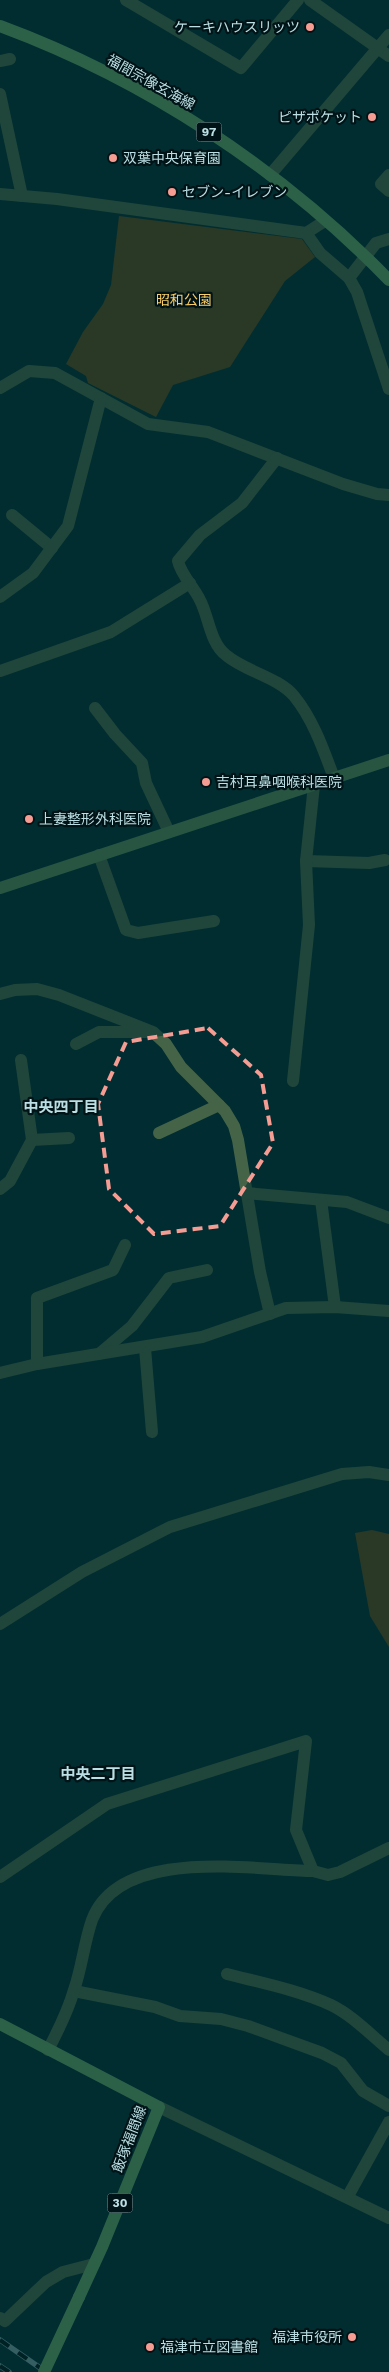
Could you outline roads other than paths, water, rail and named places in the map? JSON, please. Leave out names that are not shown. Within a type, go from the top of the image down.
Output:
[{"type":"main road","name":"福間宗像玄海線","points":[[0,26],[86,63],[204,128],[270,175],[366,257],[389,280]]},
{"type":"main road","points":[[0,888],[389,760]]},
{"type":"main road","name":"飯塚福間線","points":[[0,2024],[159,2107],[94,2264],[44,2372]]},
{"type":"street","points":[[126,0],[241,68],[298,0]]},
{"type":"street","points":[[310,0],[389,56]]},
{"type":"street","points":[[270,175],[389,35]]},
{"type":"street","points":[[0,94],[22,196]]},
{"type":"street","points":[[389,175],[381,184],[389,191]]},
{"type":"street","points":[[0,194],[306,233],[325,221]]},
{"type":"street","points":[[306,233],[320,252],[349,278],[357,292],[389,389]]},
{"type":"street","points":[[349,278],[376,243],[389,239]]},
{"type":"street","points":[[0,388],[29,371],[55,373],[148,424],[208,432],[343,484],[377,494],[389,495]]},
{"type":"street","points":[[0,597],[33,573],[68,526],[101,398]]},
{"type":"street","points":[[277,458],[242,503],[200,535],[178,561],[180,568],[201,602],[220,650],[227,657],[256,670],[293,694],[306,712],[334,778]]},
{"type":"street","points":[[12,515],[52,548]]},
{"type":"street","points":[[0,671],[111,632],[190,583]]},
{"type":"street","points":[[95,708],[115,734],[142,763],[146,783],[170,832]]},
{"type":"street","points":[[293,1081],[309,925],[306,861],[314,785]]},
{"type":"street","points":[[99,856],[126,930],[138,932],[214,920]]},
{"type":"street","points":[[306,861],[370,863],[385,860]]},
{"type":"street","points":[[0,994],[14,990],[37,989],[59,995],[153,1032],[166,1044],[181,1067],[219,1105],[234,1126],[260,1272],[270,1314]]},
{"type":"street","points":[[76,1044],[99,1032],[153,1032]]},
{"type":"street","points":[[0,1189],[10,1181],[32,1140],[21,1060]]},
{"type":"street","points":[[159,1133],[219,1105]]},
{"type":"street","points":[[32,1140],[69,1138]]},
{"type":"street","points":[[246,1193],[347,1202],[389,1218]]},
{"type":"street","points":[[320,1200],[335,1307]]},
{"type":"street","points":[[37,1364],[38,1298],[113,1270],[125,1245]]},
{"type":"street","points":[[99,1354],[132,1326],[169,1278],[207,1270]]},
{"type":"street","points":[[0,1373],[37,1364],[146,1348],[202,1337],[286,1308],[335,1307],[389,1311]]},
{"type":"street","points":[[146,1348],[152,1432]]},
{"type":"street","points":[[0,1624],[82,1572],[170,1526],[342,1474],[369,1472],[389,1475]]},
{"type":"street","points":[[0,1877],[107,1804],[306,1741],[296,1830],[313,1871]]},
{"type":"street","points":[[48,2050],[74,1990],[93,1917],[116,1889],[135,1879],[184,1866],[313,1871],[328,1875],[340,1872],[389,1848]]},
{"type":"street","points":[[227,1974],[280,1988],[332,2006],[356,2022],[389,2050]]},
{"type":"street","points":[[74,1990],[155,2007],[180,2016],[221,2019],[248,2026],[322,2053],[341,2063],[363,2091],[389,2106]]},
{"type":"street","points":[[159,2107],[348,2196],[389,2218]]},
{"type":"street","points":[[348,2196],[389,2122]]},
{"type":"street","points":[[0,2318],[5,2321],[46,2282],[63,2272],[94,2264]]},
{"type":"railway","points":[[0,2340],[46,2372]]},
{"type":"railway","points":[[0,2366],[9,2372]]},
{"type":"place","name":"ケーキハウスリッツ","points":[[310,27]]},
{"type":"place","name":"ピザポケット","points":[[372,117]]},
{"type":"place","name":"双葉中央保育園","points":[[113,158]]},
{"type":"place","name":"セブン-イレブン","points":[[172,192]]},
{"type":"place","name":"吉村耳鼻咽喉科医院","points":[[206,782]]},
{"type":"place","name":"上妻整形外科医院","points":[[29,819]]},
{"type":"place","name":"福津市役所","points":[[352,2337]]},
{"type":"place","name":"福津市立図書館","points":[[150,2347]]},
{"type":"district","name":"中央四丁目","points":[[61,1107]]},
{"type":"district","name":"中央二丁目","points":[[98,1774]]},
{"type":"park label","name":"昭和公園","points":[[184,300]]}]
